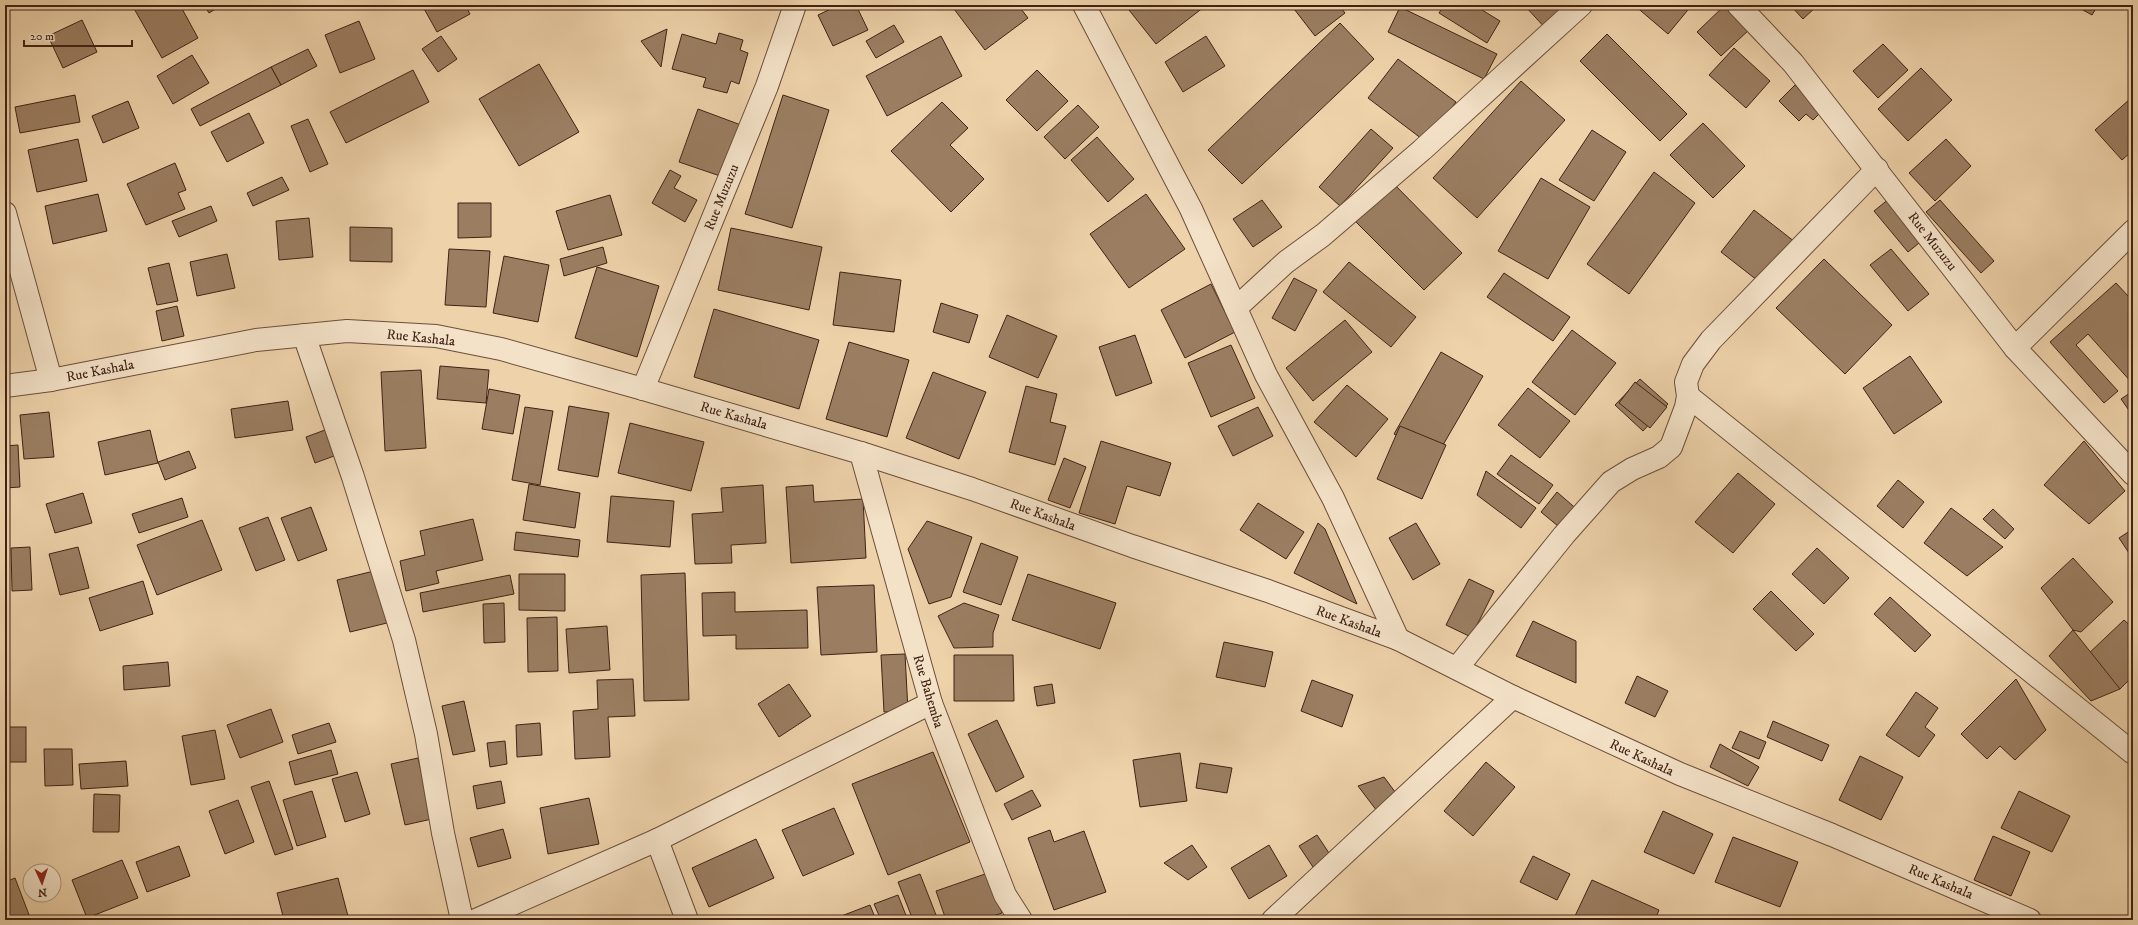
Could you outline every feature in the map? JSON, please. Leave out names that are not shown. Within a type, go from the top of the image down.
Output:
[{"type":"street","name":"Rue Muzuzu","points":[[644,388],[767,86],[795,5]]},
{"type":"street","points":[[1084,5],[1192,209],[1266,375],[1333,498],[1398,639]]},
{"type":"street","points":[[1236,308],[1281,267],[1323,235],[1422,150],[1582,5]]},
{"type":"street","name":"Rue Muzuzu","points":[[1738,5],[1793,63],[2015,348],[2133,474]]},
{"type":"street","points":[[1457,668],[1564,535],[1611,482],[1632,469],[1659,457],[1671,447],[1680,428],[1688,396],[1686,382],[1692,364],[1711,340],[1877,169]]},
{"type":"street","points":[[5,213],[51,380]]},
{"type":"street","points":[[2015,348],[2133,231]]},
{"type":"street","name":"Rue Kashala","points":[[5,386],[51,380],[256,340],[347,331],[436,336],[501,349],[644,388],[861,453],[972,489],[1132,546],[1268,591],[1398,639],[1513,697],[1680,774],[1840,838],[2030,920]]},
{"type":"street","points":[[304,335],[353,477],[404,640],[426,734],[443,832],[462,920]]},
{"type":"street","points":[[1688,396],[2133,754]]},
{"type":"street","name":"Rue Bahemba","points":[[861,453],[931,703],[1005,895],[1021,920]]},
{"type":"street","points":[[1272,920],[1513,697]]},
{"type":"street","points":[[476,920],[656,840],[931,703]]},
{"type":"street","points":[[656,840],[687,920]]},
{"type":"building","points":[[132,5],[180,5],[198,38],[162,58]]},
{"type":"building","points":[[204,5],[222,5],[209,13]]},
{"type":"building","points":[[422,5],[465,5],[470,14],[437,32]]},
{"type":"building","points":[[839,5],[856,5],[868,30],[833,46],[818,15]]},
{"type":"building","points":[[951,5],[1018,5],[1028,18],[985,50]]},
{"type":"building","points":[[1125,5],[1203,5],[1204,7],[1156,44]]},
{"type":"building","points":[[1291,5],[1339,5],[1345,13],[1315,36]]},
{"type":"building","points":[[1444,5],[1474,5],[1500,21],[1487,43],[1439,13]]},
{"type":"building","points":[[1524,5],[1577,5],[1548,31]]},
{"type":"building","points":[[1634,5],[1692,5],[1668,34]]},
{"type":"building","points":[[1725,5],[1729,5],[1751,28],[1721,56],[1697,32]]},
{"type":"building","points":[[1790,5],[1818,5],[1803,19]]},
{"type":"building","points":[[2074,5],[2098,5],[2092,15]]},
{"type":"building","points":[[1400,7],[1497,54],[1484,79],[1388,32]]},
{"type":"building","points":[[82,20],[97,52],[63,68],[48,36]]},
{"type":"building","points":[[359,21],[375,59],[340,73],[325,35]]},
{"type":"building","points":[[1340,23],[1374,59],[1242,184],[1208,150]]},
{"type":"building","points":[[894,25],[904,42],[876,58],[866,41]]},
{"type":"building","points":[[667,29],[661,67],[641,41]]},
{"type":"building","points":[[719,33],[743,40],[740,50],[748,53],[739,84],[731,81],[727,93],[703,87],[706,78],[672,69],[682,34],[716,44]]},
{"type":"building","points":[[1607,34],[1687,114],[1660,141],[1580,61]]},
{"type":"building","points":[[441,36],[457,59],[438,72],[422,49]]},
{"type":"building","points":[[941,36],[962,76],[887,116],[866,76]]},
{"type":"building","points":[[1206,36],[1225,66],[1183,92],[1165,62]]},
{"type":"building","points":[[1883,44],[1908,70],[1878,98],[1853,71]]},
{"type":"building","points":[[1734,48],[1770,81],[1746,108],[1709,75]]},
{"type":"building","points":[[308,49],[317,66],[281,85],[271,67]]},
{"type":"building","points":[[192,55],[209,83],[173,104],[157,76]]},
{"type":"building","points":[[1398,59],[1456,102],[1426,142],[1368,98]]},
{"type":"building","points":[[539,64],[579,132],[519,166],[479,99]]},
{"type":"building","points":[[271,67],[281,85],[200,126],[191,109]]},
{"type":"building","points":[[1921,68],[1952,100],[1908,141],[1878,109]]},
{"type":"building","points":[[413,70],[429,102],[346,143],[330,112]]},
{"type":"building","points":[[1037,70],[1068,101],[1037,131],[1006,100]]},
{"type":"building","points":[[1521,81],[1565,120],[1477,218],[1433,178]]},
{"type":"building","points":[[1795,85],[1821,112],[1813,120],[1806,114],[1799,121],[1779,101]]},
{"type":"building","points":[[75,95],[80,122],[20,133],[15,107]]},
{"type":"building","points":[[783,95],[829,110],[792,228],[745,214]]},
{"type":"building","points":[[2130,99],[2133,103],[2133,150],[2122,160],[2095,130]]},
{"type":"building","points":[[128,101],[139,128],[103,143],[92,116]]},
{"type":"building","points":[[942,102],[968,128],[950,145],[984,179],[951,212],[891,151]]},
{"type":"building","points":[[1078,105],[1099,127],[1065,159],[1044,137]]},
{"type":"building","points":[[698,109],[741,125],[723,177],[679,162]]},
{"type":"building","points":[[249,113],[264,143],[227,162],[211,132]]},
{"type":"building","points":[[308,119],[328,164],[310,172],[291,126]]},
{"type":"building","points":[[1703,123],[1745,166],[1713,198],[1670,155]]},
{"type":"building","points":[[1371,129],[1393,148],[1340,206],[1319,187]]},
{"type":"building","points":[[1592,130],[1626,152],[1594,201],[1559,180]]},
{"type":"building","points":[[1097,137],[1134,179],[1108,202],[1071,160]]},
{"type":"building","points":[[78,139],[87,181],[37,192],[28,150]]},
{"type":"building","points":[[1946,139],[1971,166],[1935,201],[1909,173]]},
{"type":"building","points":[[175,163],[186,190],[178,193],[185,209],[146,225],[127,184]]},
{"type":"building","points":[[670,170],[681,176],[674,188],[697,200],[685,222],[652,203]]},
{"type":"building","points":[[1654,172],[1695,203],[1629,294],[1587,264]]},
{"type":"building","points":[[282,177],[289,190],[253,206],[247,193]]},
{"type":"building","points":[[1541,178],[1590,207],[1548,279],[1498,251]]},
{"type":"building","points":[[1390,180],[1462,253],[1424,290],[1351,217]]},
{"type":"building","points":[[98,194],[107,231],[53,244],[45,206]]},
{"type":"building","points":[[1146,194],[1185,249],[1129,288],[1090,234]]},
{"type":"building","points":[[610,195],[622,235],[568,250],[556,211]]},
{"type":"building","points":[[1890,198],[1924,239],[1908,252],[1874,211]]},
{"type":"building","points":[[1262,200],[1282,227],[1253,247],[1233,219]]},
{"type":"building","points":[[1940,200],[1994,261],[1981,273],[1926,212]]},
{"type":"building","points":[[458,203],[491,203],[491,237],[458,238]]},
{"type":"building","points":[[211,206],[217,221],[179,237],[172,221]]},
{"type":"building","points":[[1754,210],[1795,242],[1762,284],[1721,252]]},
{"type":"building","points":[[309,218],[313,257],[279,260],[276,221]]},
{"type":"building","points":[[350,227],[392,228],[392,262],[350,261]]},
{"type":"building","points":[[731,228],[822,247],[809,310],[718,290]]},
{"type":"building","points":[[603,247],[607,263],[564,276],[560,259]]},
{"type":"building","points":[[449,249],[490,251],[486,307],[445,305]]},
{"type":"building","points":[[1891,249],[1929,294],[1908,311],[1870,265]]},
{"type":"building","points":[[227,254],[235,288],[197,296],[190,262]]},
{"type":"building","points":[[504,256],[549,265],[538,322],[493,313]]},
{"type":"building","points":[[1824,259],[1892,325],[1845,374],[1776,308]]},
{"type":"building","points":[[1349,262],[1416,317],[1391,347],[1323,292]]},
{"type":"building","points":[[169,263],[178,301],[157,305],[148,268]]},
{"type":"building","points":[[597,267],[659,286],[637,357],[575,338]]},
{"type":"building","points":[[840,272],[901,280],[894,332],[833,325]]},
{"type":"building","points":[[1504,273],[1570,317],[1553,341],[1487,297]]},
{"type":"building","points":[[1294,278],[1317,290],[1295,331],[1272,318]]},
{"type":"building","points":[[2116,283],[2129,297],[2133,294],[2133,384],[2088,334],[2076,345],[2118,391],[2104,403],[2050,342]]},
{"type":"building","points":[[1211,284],[1235,332],[1185,358],[1161,310]]},
{"type":"building","points":[[941,303],[978,315],[969,343],[933,332]]},
{"type":"building","points":[[177,306],[184,336],[162,341],[156,311]]},
{"type":"building","points":[[714,309],[819,340],[799,409],[694,377]]},
{"type":"building","points":[[1007,315],[1057,336],[1038,378],[989,357]]},
{"type":"building","points":[[1345,320],[1372,352],[1313,401],[1286,368]]},
{"type":"building","points":[[1572,330],[1616,363],[1575,415],[1532,382]]},
{"type":"building","points":[[1135,335],[1152,383],[1116,396],[1099,347]]},
{"type":"building","points":[[849,342],[909,360],[887,437],[826,419]]},
{"type":"building","points":[[1231,345],[1255,398],[1211,417],[1188,363]]},
{"type":"building","points":[[1441,352],[1483,376],[1436,457],[1394,434]]},
{"type":"building","points":[[1910,356],[1942,402],[1894,434],[1863,388]]},
{"type":"building","points":[[440,366],[489,370],[486,403],[437,399]]},
{"type":"building","points":[[421,370],[426,448],[385,451],[381,372]]},
{"type":"building","points":[[933,372],[986,392],[959,459],[906,438]]},
{"type":"building","points":[[1640,379],[1668,404],[1643,431],[1615,405]]},
{"type":"building","points":[[1635,382],[1667,407],[1650,428],[1619,403]]},
{"type":"building","points":[[1347,385],[1388,419],[1356,457],[1314,422]]},
{"type":"building","points":[[1026,386],[1057,394],[1050,422],[1066,426],[1055,465],[1009,452]]},
{"type":"building","points":[[1528,388],[1570,421],[1540,458],[1498,425]]},
{"type":"building","points":[[489,389],[520,395],[513,434],[482,429]]},
{"type":"building","points":[[2133,391],[2133,416],[2121,399]]},
{"type":"building","points":[[288,401],[293,430],[235,438],[231,409]]},
{"type":"building","points":[[569,406],[609,413],[598,477],[558,470]]},
{"type":"building","points":[[525,407],[553,411],[540,485],[512,480]]},
{"type":"building","points":[[1258,407],[1273,436],[1233,456],[1218,426]]},
{"type":"building","points":[[49,412],[54,457],[24,459],[20,415]]},
{"type":"building","points":[[630,423],[704,442],[691,491],[618,473]]},
{"type":"building","points":[[1400,426],[1446,445],[1422,499],[1377,479]]},
{"type":"building","points":[[150,430],[158,463],[105,475],[98,442]]},
{"type":"building","points":[[325,430],[334,456],[315,463],[306,437]]},
{"type":"building","points":[[1101,441],[1171,463],[1160,496],[1127,486],[1115,524],[1079,513]]},
{"type":"building","points":[[2084,441],[2125,491],[2089,524],[2044,485]]},
{"type":"building","points":[[18,445],[20,487],[5,488],[5,446]]},
{"type":"building","points":[[189,451],[196,468],[165,480],[158,462]]},
{"type":"building","points":[[1511,455],[1553,485],[1539,504],[1497,474]]},
{"type":"building","points":[[1064,458],[1086,467],[1070,508],[1048,500]]},
{"type":"building","points":[[1486,471],[1536,508],[1521,528],[1477,495]]},
{"type":"building","points":[[1738,473],[1775,504],[1733,553],[1695,522]]},
{"type":"building","points":[[1898,480],[1924,502],[1903,528],[1877,506]]},
{"type":"building","points":[[529,484],[580,493],[575,528],[523,520]]},
{"type":"building","points":[[763,485],[766,543],[731,545],[732,563],[695,564],[692,514],[723,512],[721,488]]},
{"type":"building","points":[[813,485],[814,502],[863,499],[866,558],[791,563],[786,487]]},
{"type":"building","points":[[1557,492],[1580,512],[1564,531],[1541,512]]},
{"type":"building","points":[[83,493],[92,523],[55,533],[46,504]]},
{"type":"building","points":[[611,496],[674,501],[670,547],[607,542]]},
{"type":"building","points":[[182,498],[188,517],[139,533],[132,514]]},
{"type":"building","points":[[1258,503],[1304,532],[1286,559],[1240,530]]},
{"type":"building","points":[[311,507],[327,550],[298,561],[281,518]]},
{"type":"building","points":[[1951,508],[2003,547],[1967,576],[1924,543]]},
{"type":"building","points":[[1993,509],[2014,529],[2005,539],[1983,519]]},
{"type":"building","points":[[268,517],[285,560],[256,571],[239,528]]},
{"type":"building","points":[[473,519],[483,560],[436,571],[439,583],[406,591],[400,561],[425,555],[420,531]]},
{"type":"building","points":[[202,520],[222,570],[157,595],[137,545]]},
{"type":"building","points":[[927,521],[972,537],[951,597],[929,604],[908,549]]},
{"type":"building","points":[[1318,523],[1325,529],[1357,604],[1294,573]]},
{"type":"building","points":[[1416,523],[1440,564],[1413,580],[1389,538]]},
{"type":"building","points":[[2133,529],[2133,559],[2119,538]]},
{"type":"building","points":[[516,532],[580,540],[578,557],[514,550]]},
{"type":"building","points":[[981,543],[1018,557],[1001,605],[963,592]]},
{"type":"building","points":[[30,547],[32,590],[12,591],[11,548]]},
{"type":"building","points":[[78,547],[89,588],[60,595],[49,554]]},
{"type":"building","points":[[1817,548],[1849,578],[1824,604],[1792,574]]},
{"type":"building","points":[[2073,558],[2113,602],[2081,632],[2073,630],[2041,588]]},
{"type":"building","points":[[374,571],[387,623],[350,632],[337,580]]},
{"type":"building","points":[[685,573],[689,700],[644,701],[641,575]]},
{"type":"building","points":[[519,574],[565,574],[565,611],[519,610]]},
{"type":"building","points":[[1028,574],[1116,603],[1100,649],[1012,620]]},
{"type":"building","points":[[510,575],[514,594],[423,612],[420,593]]},
{"type":"building","points":[[1469,579],[1494,591],[1471,637],[1446,625]]},
{"type":"building","points":[[143,581],[153,614],[100,631],[89,598]]},
{"type":"building","points":[[874,585],[877,652],[821,655],[817,587]]},
{"type":"building","points":[[1771,591],[1814,634],[1796,651],[1753,609]]},
{"type":"building","points":[[735,592],[735,612],[807,610],[808,648],[736,649],[736,635],[703,636],[702,593]]},
{"type":"building","points":[[1890,597],[1931,635],[1915,652],[1874,614]]},
{"type":"building","points":[[504,603],[505,642],[484,643],[483,604]]},
{"type":"building","points":[[964,603],[999,615],[993,633],[993,647],[954,648],[938,616]]},
{"type":"building","points":[[557,617],[558,671],[528,672],[527,618]]},
{"type":"building","points":[[2124,620],[2133,628],[2133,676],[2120,689],[2087,655]]},
{"type":"building","points":[[1533,621],[1576,641],[1576,683],[1516,656]]},
{"type":"building","points":[[607,626],[610,670],[569,673],[566,629]]},
{"type":"building","points":[[2073,630],[2120,689],[2091,701],[2049,656]]},
{"type":"building","points":[[1224,642],[1273,652],[1265,687],[1216,677]]},
{"type":"building","points":[[905,654],[908,711],[884,712],[881,655]]},
{"type":"building","points":[[954,655],[1013,655],[1014,701],[954,701]]},
{"type":"building","points":[[168,662],[170,686],[124,690],[123,666]]},
{"type":"building","points":[[1637,676],[1668,691],[1655,717],[1625,703]]},
{"type":"building","points":[[633,679],[635,716],[608,717],[610,757],[575,759],[573,711],[598,709],[597,680]]},
{"type":"building","points":[[2016,679],[2046,730],[2015,760],[2000,746],[1987,759],[1961,734]]},
{"type":"building","points":[[1312,680],[1353,695],[1342,727],[1301,711]]},
{"type":"building","points":[[789,684],[811,716],[779,737],[758,704]]},
{"type":"building","points":[[1052,684],[1055,703],[1037,706],[1034,687]]},
{"type":"building","points":[[1916,692],[1938,708],[1925,727],[1935,735],[1919,757],[1886,735]]},
{"type":"building","points":[[464,701],[475,751],[453,755],[442,706]]},
{"type":"building","points":[[271,709],[283,742],[240,758],[227,725]]},
{"type":"building","points":[[997,720],[1024,777],[996,792],[968,734]]},
{"type":"building","points":[[1773,721],[1829,745],[1822,761],[1767,737]]},
{"type":"building","points":[[329,723],[336,742],[298,754],[292,735]]},
{"type":"building","points":[[540,723],[542,755],[517,757],[516,725]]},
{"type":"building","points":[[5,727],[26,727],[26,762],[5,762]]},
{"type":"building","points":[[215,730],[225,779],[191,785],[182,736]]},
{"type":"building","points":[[1740,731],[1766,742],[1759,759],[1732,748]]},
{"type":"building","points":[[505,741],[507,764],[490,767],[487,743]]},
{"type":"building","points":[[1720,744],[1759,767],[1748,786],[1710,767]]},
{"type":"building","points":[[44,749],[72,749],[73,785],[45,786]]},
{"type":"building","points":[[331,750],[338,774],[295,785],[289,762]]},
{"type":"building","points":[[933,752],[970,842],[888,875],[852,784]]},
{"type":"building","points":[[1180,753],[1187,801],[1140,807],[1133,760]]},
{"type":"building","points":[[1860,756],[1903,777],[1881,820],[1839,800]]},
{"type":"building","points":[[418,758],[432,819],[405,825],[391,764]]},
{"type":"building","points":[[126,761],[128,786],[81,789],[79,764]]},
{"type":"building","points":[[1486,762],[1515,787],[1473,836],[1444,811]]},
{"type":"building","points":[[1200,763],[1232,768],[1227,793],[1196,788]]},
{"type":"building","points":[[357,772],[370,814],[345,822],[332,779]]},
{"type":"building","points":[[1384,777],[1401,800],[1380,815],[1358,786]]},
{"type":"building","points":[[269,781],[293,849],[275,855],[251,787]]},
{"type":"building","points":[[501,781],[505,803],[477,809],[473,786]]},
{"type":"building","points":[[1032,790],[1041,806],[1012,820],[1004,804]]},
{"type":"building","points":[[312,791],[326,837],[297,846],[283,800]]},
{"type":"building","points":[[2019,791],[2070,816],[2052,852],[2001,828]]},
{"type":"building","points":[[94,794],[120,795],[119,832],[93,832]]},
{"type":"building","points":[[589,798],[599,844],[548,854],[540,808]]},
{"type":"building","points":[[238,800],[254,842],[225,854],[209,811]]},
{"type":"building","points":[[834,808],[854,854],[803,876],[782,830]]},
{"type":"building","points":[[1663,811],[1713,834],[1694,874],[1644,852]]},
{"type":"building","points":[[503,829],[511,858],[478,867],[470,838]]},
{"type":"building","points":[[1050,830],[1054,842],[1084,831],[1106,892],[1054,910],[1028,838]]},
{"type":"building","points":[[1317,835],[1331,856],[1313,867],[1299,846]]},
{"type":"building","points":[[1993,836],[2030,852],[2011,896],[1974,880]]},
{"type":"building","points":[[1733,837],[1798,862],[1780,907],[1715,882]]},
{"type":"building","points":[[756,839],[774,878],[709,907],[692,868]]},
{"type":"building","points":[[1192,845],[1207,867],[1188,880],[1164,863]]},
{"type":"building","points":[[1269,845],[1287,876],[1249,899],[1231,868]]},
{"type":"building","points":[[179,846],[190,876],[147,892],[136,862]]},
{"type":"building","points":[[1533,856],[1570,874],[1557,900],[1520,882]]},
{"type":"building","points":[[122,860],[138,898],[87,918],[72,880]]},
{"type":"building","points":[[988,873],[1002,913],[981,920],[946,920],[936,891]]},
{"type":"building","points":[[920,874],[938,920],[913,920],[898,882]]},
{"type":"building","points":[[15,878],[22,896],[22,903],[25,903],[31,920],[5,920],[5,882]]},
{"type":"building","points":[[338,878],[349,920],[284,920],[277,893]]},
{"type":"building","points":[[1592,880],[1659,910],[1655,920],[1583,920],[1575,916]]},
{"type":"building","points":[[898,895],[907,918],[902,920],[881,920],[874,904]]},
{"type":"building","points":[[870,905],[876,920],[831,920]]},
{"type":"building","points":[[2133,907],[2133,920],[2126,920]]}]
